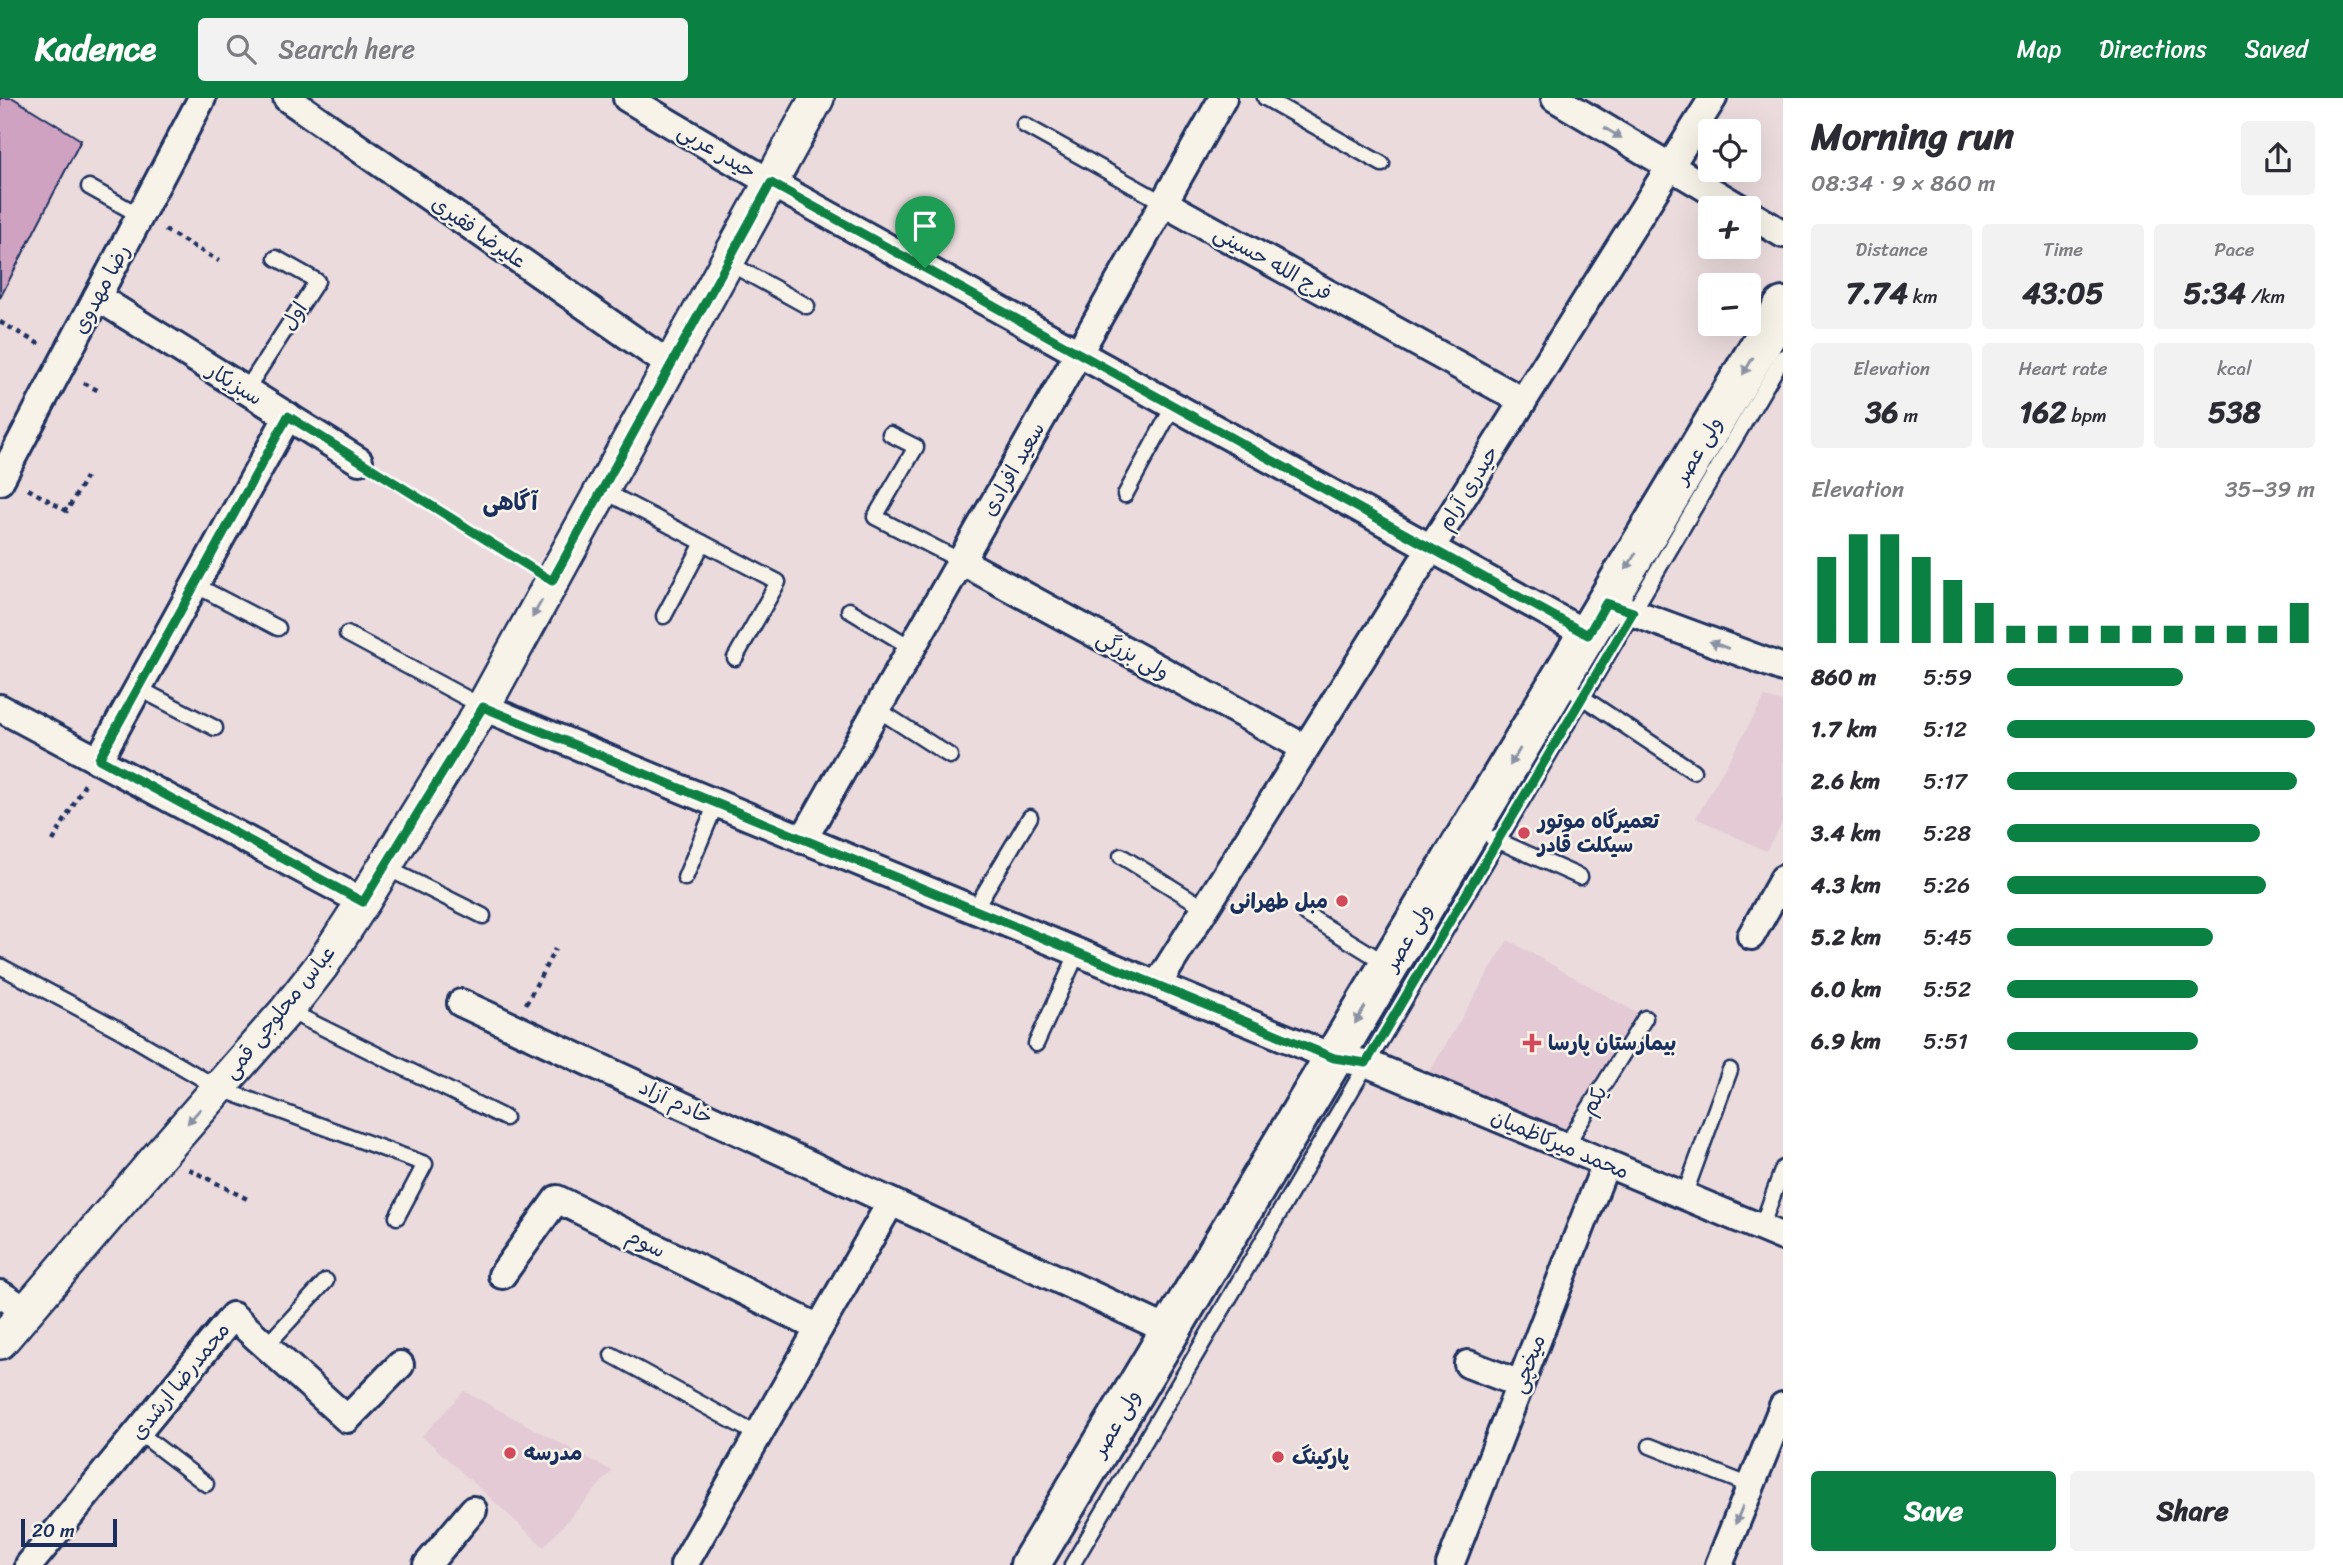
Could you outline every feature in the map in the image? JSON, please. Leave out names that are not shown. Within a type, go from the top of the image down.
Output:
[{"type":"main road","name":"ولی عصر","points":[[1030,1565],[1172,1332],[1350,1061],[1390,966],[1485,835],[1571,690],[1609,617],[1783,307]]},
{"type":"street","name":"رضا مهدوی","points":[[1,478],[202,98]]},
{"type":"street","name":"علیرضا فقیری","points":[[287,98],[670,365]]},
{"type":"street","name":"حیدر عربی","points":[[627,98],[771,183],[1431,548],[1609,617],[1783,668]]},
{"type":"street","name":"عباس محلوجی قمی","points":[[0,1342],[14,1302],[160,1154],[288,1010],[322,965],[483,707],[817,98]]},
{"type":"street","name":"سعید افرادی","points":[[803,839],[1223,98]]},
{"type":"street","points":[[1555,98],[1720,196]]},
{"type":"street","name":"حیدری آرام","points":[[1157,985],[1713,98]]},
{"type":"street","name":"فرج الله حسینی","points":[[1164,203],[1523,401]]},
{"type":"street","points":[[1761,221],[1783,234]]},
{"type":"street","name":"سبزیکار","points":[[97,297],[359,461]]},
{"type":"street","points":[[99,759],[288,416]]},
{"type":"street","name":"ولی بزرگی","points":[[961,561],[1305,748]]},
{"type":"street","name":"محمد میرکاظمیان","points":[[483,707],[1078,953],[1606,1163],[1772,1232]]},
{"type":"street","points":[[0,708],[363,902]]},
{"type":"street","points":[[1751,936],[1783,879]]},
{"type":"street","name":"خادم آزاد","points":[[461,1003],[1172,1332]]},
{"type":"street","name":"میخچی","points":[[1450,1565],[1606,1163]]},
{"type":"street","name":"سوم","points":[[502,1275],[557,1199],[819,1328]]},
{"type":"street","points":[[684,1565],[891,1202]]},
{"type":"street","name":"محمدرضا ارشدی","points":[[29,1565],[233,1316],[347,1419],[400,1365]]},
{"type":"street","points":[[1468,1364],[1520,1384]]},
{"type":"street","points":[[1719,1565],[1783,1406]]},
{"type":"street","points":[[427,1565],[473,1510]]},
{"type":"lane","points":[[1265,98],[1382,164]]},
{"type":"lane","name":"فرج الله حسینی","points":[[1024,125],[1164,203]]},
{"type":"lane","points":[[89,187],[139,215]]},
{"type":"lane","name":"اول","points":[[246,390],[317,281],[276,258]]},
{"type":"lane","points":[[727,262],[807,306]]},
{"type":"lane","points":[[1609,617],[1783,357]]},
{"type":"lane","points":[[1125,495],[1174,405]]},
{"type":"lane","points":[[890,433],[916,447],[875,517],[961,561]]},
{"type":"lane","points":[[602,490],[778,582],[735,658]]},
{"type":"lane","points":[[664,616],[703,543]]},
{"type":"lane","points":[[195,585],[278,628]]},
{"type":"lane","points":[[849,610],[912,648]]},
{"type":"lane","points":[[347,634],[483,707]]},
{"type":"lane","points":[[138,688],[215,729]]},
{"type":"lane","points":[[1571,690],[1693,771]]},
{"type":"lane","points":[[877,709],[950,756]]},
{"type":"lane","points":[[685,878],[716,804]]},
{"type":"lane","points":[[974,910],[1030,817]]},
{"type":"lane","points":[[1072,1565],[1350,1061],[1485,835],[1580,877]]},
{"type":"lane","points":[[1121,856],[1205,908]]},
{"type":"lane","points":[[385,867],[483,916]]},
{"type":"lane","points":[[1307,915],[1390,966]]},
{"type":"lane","points":[[1036,1044],[1078,953]]},
{"type":"lane","points":[[0,966],[118,1029],[218,1088],[425,1164],[397,1217]]},
{"type":"lane","points":[[288,1010],[505,1118]]},
{"type":"lane","name":"یکم","points":[[1565,1147],[1645,1018]]},
{"type":"lane","points":[[1684,1196],[1730,1070]]},
{"type":"lane","points":[[1772,1232],[1783,1168]]},
{"type":"lane","points":[[266,1346],[326,1281]]},
{"type":"lane","points":[[612,1355],[758,1435]]},
{"type":"lane","points":[[138,1432],[206,1484]]},
{"type":"lane","points":[[1650,1446],[1751,1486]]},
{"type":"path","points":[[139,215],[219,261]]},
{"type":"path","points":[[0,322],[64,359]]},
{"type":"path","points":[[359,461],[552,581]]},
{"type":"path","points":[[1,478],[67,510],[86,477]]},
{"type":"path","points":[[53,841],[99,759]]},
{"type":"path","points":[[513,1027],[555,949]]},
{"type":"path","points":[[160,1154],[251,1201]]},
{"type":"shaded area","points":[[1765,697],[1783,702],[1783,822],[1766,851],[1696,818]]},
{"type":"shaded area","name":"بیمارستان پارسا","points":[[1508,940],[1637,1013],[1563,1132],[1428,1074]]},
{"type":"shaded area","name":"مدرسه","points":[[464,1391],[612,1471],[544,1547],[422,1436]]},
{"type":"building","points":[[0,98],[13,98],[81,140],[0,298]]},
{"type":"place","name":"تعمیرگاه موتور سیکلت قادر","points":[[1524,833]]},
{"type":"place","name":"مبل طهرانی","points":[[1342,901]]},
{"type":"place","name":"بیمارستان پارسا","points":[[1532,1043]]},
{"type":"place","name":"مدرسه","points":[[510,1453]]},
{"type":"place","name":"پارکینگ","points":[[1278,1457]]},
{"type":"district","name":"آگاهی","points":[[510,502]]},
{"type":"route","points":[[771,183],[925,268],[1588,635],[1606,603],[1633,612],[1366,1063],[1334,1058],[483,707],[363,902],[99,759],[288,416],[552,581],[771,183]]}]
